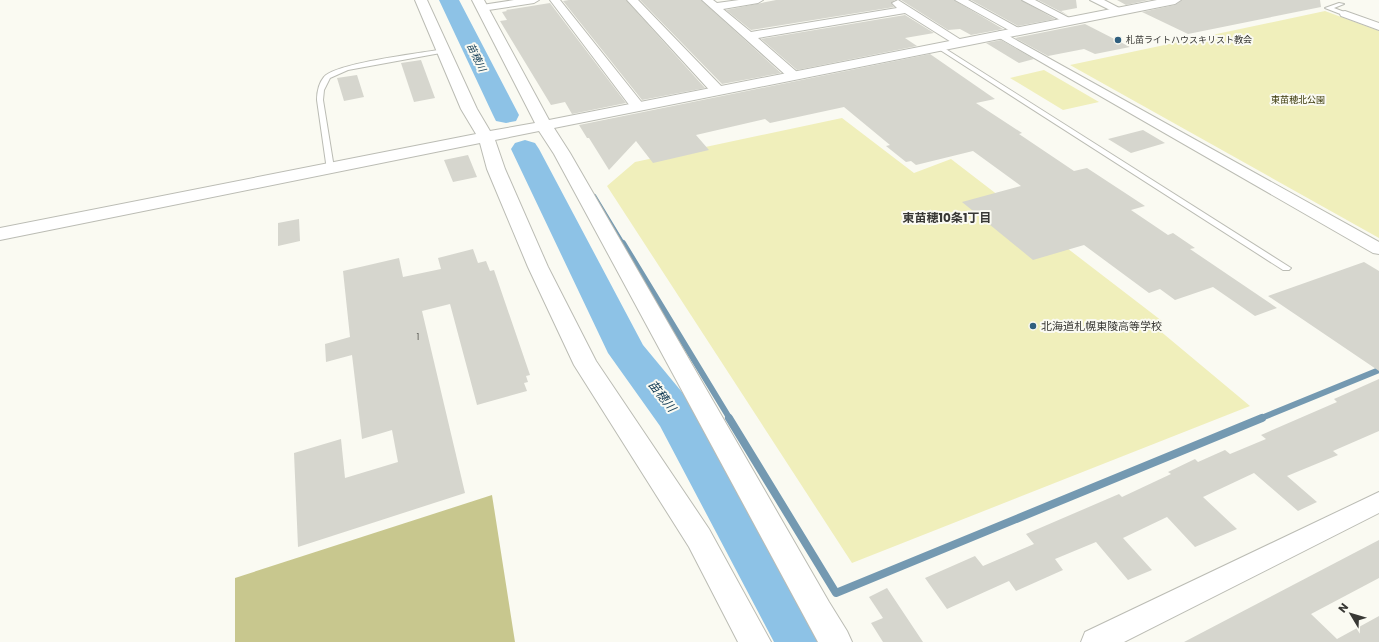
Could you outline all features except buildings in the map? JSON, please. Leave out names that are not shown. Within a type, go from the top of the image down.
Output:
[{"type":"street","points":[[421,0],[469,109],[486,138],[492,152],[496,169],[535,260],[586,365],[699,538],[755,642]]},
{"type":"street","points":[[534,0],[480,4],[544,126],[562,153],[818,613],[836,642]]},
{"type":"street","points":[[555,0],[638,107]]},
{"type":"street","points":[[632,0],[718,91]]},
{"type":"street","points":[[711,3],[758,0]]},
{"type":"street","points":[[893,0],[960,42]]},
{"type":"street","points":[[960,0],[1018,31]]},
{"type":"street","points":[[1027,0],[1070,21]]},
{"type":"street","points":[[1095,0],[1120,11]]},
{"type":"street","points":[[0,234],[1175,0]]},
{"type":"street","points":[[711,3],[793,75]]},
{"type":"street","points":[[750,36],[907,9]]},
{"type":"street","points":[[1343,9],[1379,27]]},
{"type":"street","points":[[1000,34],[1379,249]]},
{"type":"street","points":[[1095,642],[1379,502]]},
{"type":"lane","points":[[939,47],[1286,268]]},
{"type":"lane","points":[[330,168],[320,100],[321,90],[327,77],[346,68],[444,51]]},
{"type":"green space","name":"東苗穂北公園","points":[[1325,11],[1379,31],[1379,238],[1070,65]]},
{"type":"green space","points":[[1044,70],[1099,102],[1063,110],[1010,78]]},
{"type":"green space","name":"北海道札幌東陵高等学校","points":[[842,118],[914,173],[951,159],[1162,321],[1153,325],[1250,406],[852,563],[607,186],[635,162]]},
{"type":"shaded area","points":[[492,495],[515,642],[235,642],[235,578]]},
{"type":"waterway","name":"苗穂川","points":[[449,0],[506,115]]},
{"type":"waterway","name":"苗穂川","points":[[525,149],[628,353],[676,415],[804,642]]},
{"type":"waterway","points":[[594,196],[623,244]]},
{"type":"waterway","points":[[623,243],[730,419]]},
{"type":"waterway","points":[[1259,419],[1379,370]]},
{"type":"waterway","points":[[729,418],[836,593],[1262,418]]},
{"type":"place","name":"札苗ライトハウスキリスト教会","points":[[1118,40]]},
{"type":"place","name":"北海道札幌東陵高等学校","points":[[1033,326]]},
{"type":"district","name":"東苗穂10条1丁目","points":[[947,218]]}]
